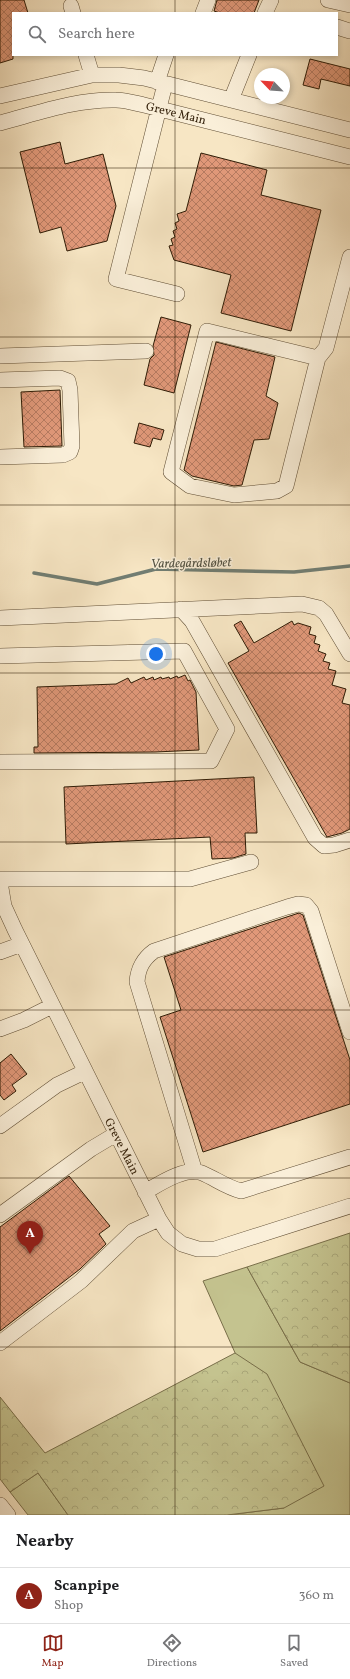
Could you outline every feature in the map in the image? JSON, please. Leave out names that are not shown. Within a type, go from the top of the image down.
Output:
[{"type":"street","points":[[203,12],[208,0]]},
{"type":"street","points":[[265,12],[270,0]]},
{"type":"street","points":[[328,0],[350,5]]},
{"type":"street","points":[[338,27],[350,31]]},
{"type":"street","points":[[86,56],[92,74]]},
{"type":"street","points":[[166,56],[161,83],[159,108],[116,279],[177,294]]},
{"type":"street","points":[[231,100],[249,56]]},
{"type":"street","points":[[0,96],[92,74],[119,75],[161,83],[350,130]]},
{"type":"street","name":"Greve Main","points":[[0,123],[70,104],[96,100],[118,100],[159,108],[350,156]]},
{"type":"street","points":[[322,353],[207,331],[171,472],[190,486],[234,495],[277,491],[286,486],[350,257]]},
{"type":"street","points":[[0,356],[146,351]]},
{"type":"street","points":[[0,380],[60,378],[68,381],[70,390],[72,446],[70,452],[63,455],[0,457]]},
{"type":"street","points":[[0,618],[302,604],[319,608],[326,614],[350,654]]},
{"type":"street","points":[[181,609],[192,621],[315,838],[324,846],[334,845],[350,840]]},
{"type":"street","points":[[0,656],[184,651],[227,729],[211,761],[0,762]]},
{"type":"street","points":[[0,879],[190,879],[251,862]]},
{"type":"street","name":"Greve Main","points":[[0,882],[4,906],[22,944],[84,1072],[159,1219],[168,1233],[182,1244],[198,1249],[216,1249],[350,1206]]},
{"type":"street","points":[[195,1172],[137,982],[137,972],[141,963],[147,956],[154,951],[287,907],[298,904],[306,905],[311,911],[350,1032]]},
{"type":"street","points":[[0,952],[22,944]]},
{"type":"street","points":[[0,1029],[24,1020],[52,1006]]},
{"type":"street","points":[[0,1126],[57,1085],[84,1072]]},
{"type":"street","points":[[0,1215],[92,1149],[116,1134]]},
{"type":"street","points":[[145,1192],[172,1178],[188,1172],[200,1172],[213,1178],[228,1188],[241,1191],[350,1157]]},
{"type":"street","points":[[0,1343],[81,1281],[134,1231],[159,1219]]},
{"type":"street","points":[[0,1505],[8,1515]]},
{"type":"green space","points":[[350,1233],[350,1383],[300,1362],[247,1267]]},
{"type":"green space","points":[[247,1267],[300,1362],[350,1383],[350,1515],[227,1515],[284,1508],[236,1355],[203,1281]]},
{"type":"green space","points":[[235,1353],[267,1374],[324,1486],[284,1508],[227,1515],[68,1515],[38,1473],[10,1492],[0,1479],[0,1397],[45,1453]]},
{"type":"green space","points":[[38,1473],[68,1515],[28,1515],[10,1492]]},
{"type":"building","points":[[0,0],[24,0],[28,12],[12,12],[13,59],[0,63]]},
{"type":"building","points":[[217,0],[259,0],[254,12],[214,11]]},
{"type":"building","points":[[310,59],[350,69],[350,86],[321,79],[319,89],[303,85]]},
{"type":"building","points":[[60,142],[65,164],[103,154],[116,206],[107,241],[67,251],[61,227],[40,233],[20,152]]},
{"type":"building","points":[[201,153],[267,170],[261,195],[321,210],[291,331],[221,313],[231,275],[174,260],[169,246],[173,245],[171,239],[175,237],[173,231],[177,229],[175,223],[179,221],[177,214],[186,211]]},
{"type":"building","points":[[161,317],[191,325],[174,393],[144,385],[150,359],[154,355],[153,346]]},
{"type":"building","points":[[216,342],[275,357],[266,396],[278,403],[269,439],[254,440],[242,485],[234,486],[192,476],[184,470]]},
{"type":"building","points":[[60,390],[62,446],[24,447],[21,392]]},
{"type":"building","points":[[139,423],[164,430],[161,440],[153,438],[150,447],[134,443]]},
{"type":"building","points":[[241,621],[254,643],[292,621],[294,625],[298,623],[311,627],[309,634],[316,636],[314,643],[320,645],[318,651],[326,654],[323,661],[330,663],[328,669],[336,671],[332,685],[346,689],[342,703],[350,705],[350,829],[342,833],[327,837],[228,663],[249,651],[234,625]]},
{"type":"building","points":[[185,675],[188,681],[190,680],[196,692],[199,750],[34,753],[34,747],[38,747],[37,687],[116,684],[128,678],[131,683],[144,677],[146,680],[153,677],[154,680],[161,677],[162,679],[169,677],[170,679],[177,676],[178,678]]},
{"type":"building","points":[[254,777],[257,833],[245,833],[246,854],[233,858],[212,859],[210,837],[66,844],[64,787]]},
{"type":"building","points":[[299,913],[303,915],[350,1060],[350,1104],[203,1152],[160,1017],[181,1010],[164,957]]},
{"type":"building","points":[[11,1054],[27,1074],[12,1085],[16,1091],[4,1100],[0,1095],[0,1063]]},
{"type":"building","points":[[69,1176],[110,1226],[99,1234],[106,1244],[80,1269],[0,1331],[0,1227]]},
{"type":"waterway","name":"Vardegårdsløbet","points":[[34,573],[97,584],[156,569],[294,572],[350,566]]},
{"type":"place","name":"Scanpipe","points":[[30,1254]]}]
